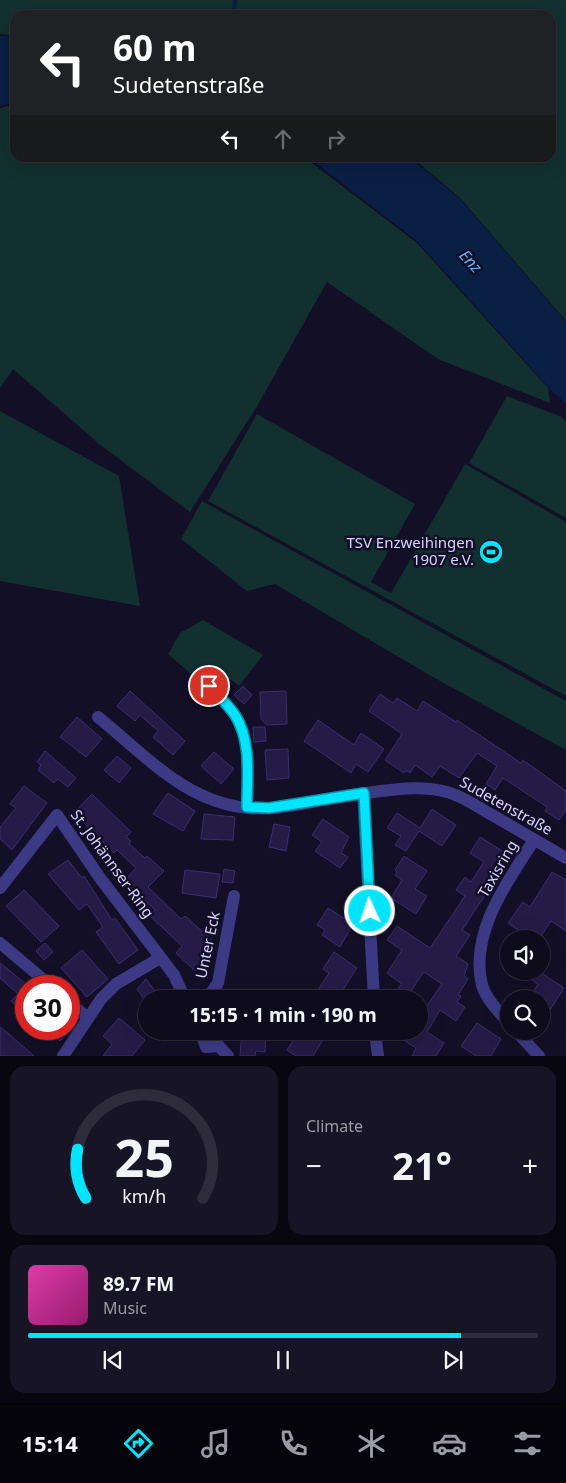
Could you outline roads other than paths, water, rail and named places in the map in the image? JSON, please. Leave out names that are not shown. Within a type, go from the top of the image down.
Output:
[{"type":"street","points":[[209,686],[235,716],[242,732],[247,757],[247,807]]},
{"type":"street","name":"Sudetenstraße","points":[[98,716],[175,781],[194,794],[214,801],[247,807],[269,808],[408,788],[447,792],[467,801],[566,858]]},
{"type":"street","points":[[364,793],[374,990]]},
{"type":"street","name":"St. Johännser-Ring","points":[[0,888],[56,815],[174,975],[181,990]]},
{"type":"street","name":"Taxisring","points":[[500,1012],[482,987],[480,966],[482,944],[490,918],[502,890],[534,840]]},
{"type":"street","name":"Unter Eck","points":[[213,990],[218,982],[234,896]]},
{"type":"street","points":[[0,943],[38,975]]},
{"type":"street","points":[[63,1056],[101,999],[116,984],[160,958]]},
{"type":"street","points":[[80,1011],[88,1018]]},
{"type":"street","points":[[376,1040],[378,1056]]},
{"type":"street","points":[[524,1040],[538,1056]]},
{"type":"street","points":[[204,1051],[219,1046],[228,1056]]},
{"type":"water","points":[[0,36],[10,36],[10,104],[0,106]]},
{"type":"water","name":"Enz","points":[[314,162],[416,162],[461,200],[566,322],[566,404],[549,388],[417,241]]},
{"type":"waterway","points":[[234,10],[235,0]]},
{"type":"place","name":"TSV Enzweihingen 1907 e.V.","points":[[491,552]]}]
